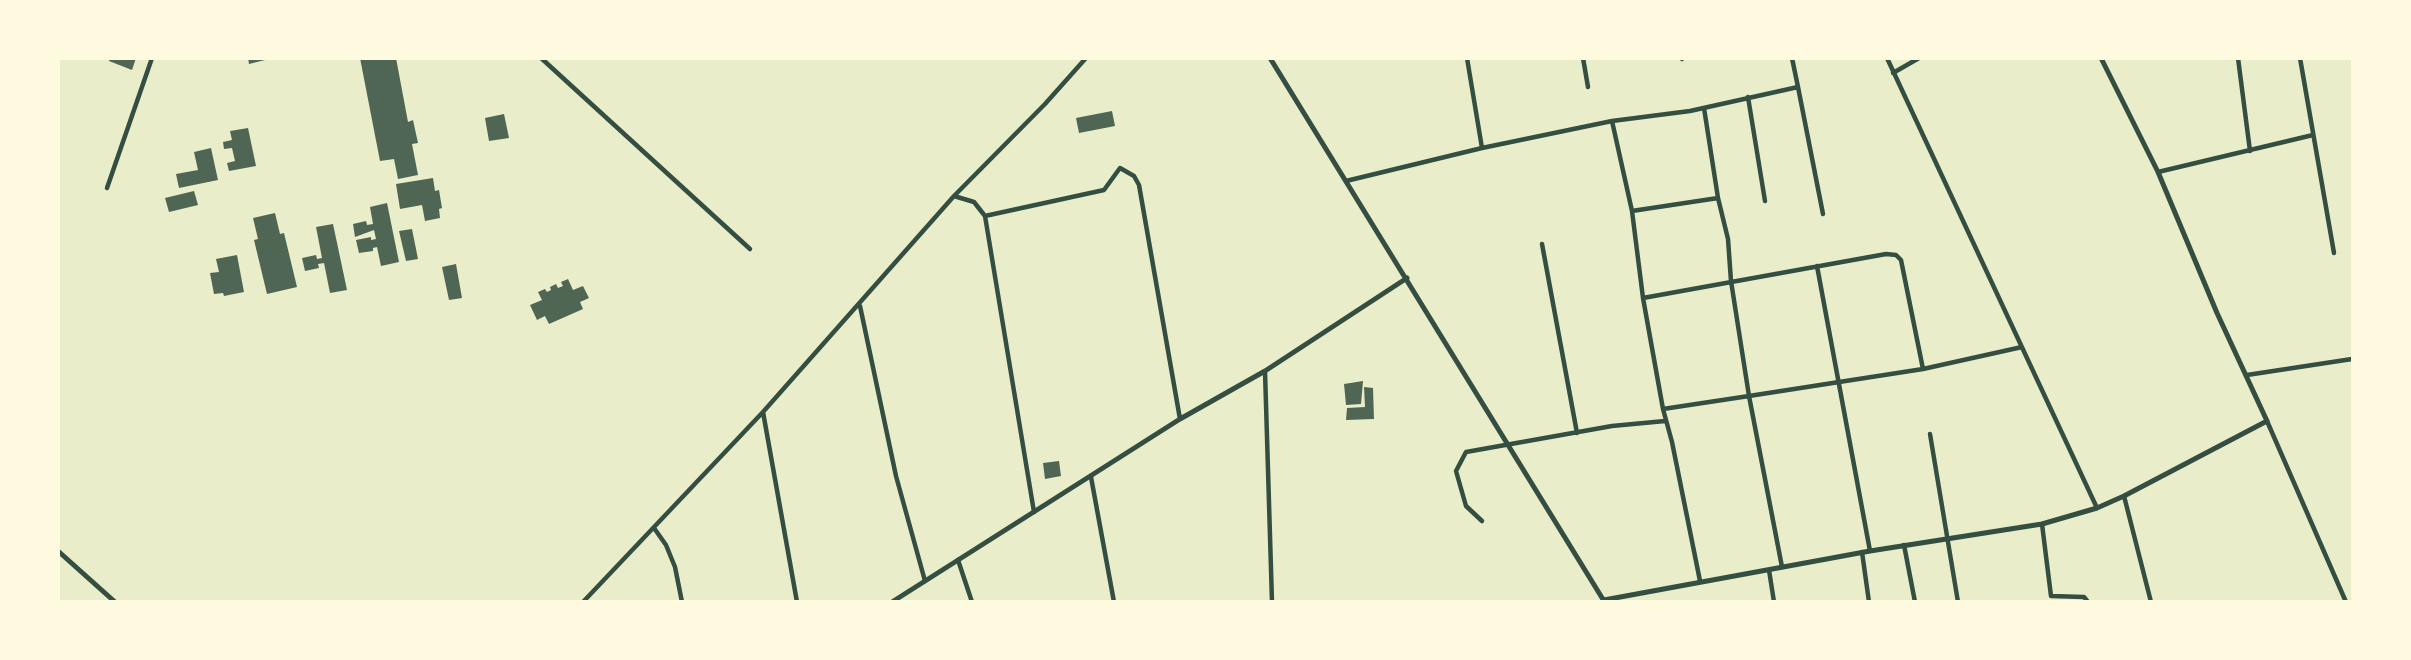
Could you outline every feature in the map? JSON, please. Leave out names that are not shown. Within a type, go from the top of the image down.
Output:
[{"type":"street","points":[[107,188],[152,58]]},
{"type":"street","points":[[541,58],[750,249]]},
{"type":"street","points":[[583,602],[860,306],[954,196],[1045,104],[1086,58]]},
{"type":"street","points":[[1270,58],[1604,601],[1870,550],[2042,524],[2097,507],[2124,495],[2267,421]]},
{"type":"street","points":[[1467,58],[1482,148]]},
{"type":"street","points":[[1583,58],[1588,87]]},
{"type":"street","points":[[1792,58],[1823,214]]},
{"type":"street","points":[[1887,58],[2097,507]]},
{"type":"street","points":[[1893,73],[1919,58]]},
{"type":"street","points":[[2101,58],[2158,172],[2217,313],[2247,375],[2346,602]]},
{"type":"street","points":[[2238,58],[2250,151]]},
{"type":"street","points":[[2300,58],[2334,253]]},
{"type":"street","points":[[1346,181],[1482,148],[1612,121],[1704,108],[1798,87]]},
{"type":"street","points":[[1748,98],[1765,201]]},
{"type":"street","points":[[1704,108],[1718,198],[1728,239],[1731,281],[1749,396],[1782,567]]},
{"type":"street","points":[[1612,121],[1632,211],[1643,298],[1665,421],[1672,442],[1700,581]]},
{"type":"street","points":[[2158,172],[2313,135]]},
{"type":"street","points":[[986,216],[1104,190],[1120,168],[1134,176],[1139,185],[1180,419]]},
{"type":"street","points":[[954,196],[974,202],[986,216],[1034,512]]},
{"type":"street","points":[[1632,211],[1718,198]]},
{"type":"street","points":[[1542,244],[1577,433]]},
{"type":"street","points":[[1643,298],[1886,254],[1896,255],[1901,260],[1923,369]]},
{"type":"street","points":[[1817,266],[1870,550]]},
{"type":"street","points":[[892,602],[1180,419],[1265,371],[1407,278]]},
{"type":"street","points":[[860,306],[896,476],[925,581]]},
{"type":"street","points":[[1663,409],[1923,369],[2022,347]]},
{"type":"street","points":[[2247,375],[2352,359]]},
{"type":"street","points":[[1265,371],[1272,602]]},
{"type":"street","points":[[763,412],[797,602]]},
{"type":"street","points":[[1482,521],[1466,506],[1456,471],[1466,452],[1665,421]]},
{"type":"street","points":[[1930,434],[1958,602]]},
{"type":"street","points":[[1091,477],[1114,602]]},
{"type":"street","points":[[2124,495],[2151,602]]},
{"type":"street","points":[[2042,524],[2051,599],[2084,597],[2088,602]]},
{"type":"street","points":[[654,528],[666,545],[675,567],[682,602]]},
{"type":"street","points":[[1904,545],[1915,602]]},
{"type":"street","points":[[58,551],[115,602]]},
{"type":"street","points":[[1862,552],[1869,602]]},
{"type":"street","points":[[958,560],[972,602]]},
{"type":"street","points":[[1769,570],[1774,602]]},
{"type":"building","points":[[110,58],[136,58],[132,70],[109,61]]},
{"type":"building","points":[[248,58],[269,58],[269,59],[249,64]]},
{"type":"building","points":[[360,58],[396,58],[408,122],[413,120],[418,143],[412,144],[418,175],[398,179],[394,159],[380,161]]},
{"type":"building","points":[[1112,111],[1115,126],[1079,133],[1076,118]]},
{"type":"building","points":[[504,114],[509,138],[489,141],[485,118]]},
{"type":"building","points":[[248,128],[256,166],[229,171],[227,163],[235,161],[232,148],[224,149],[223,142],[232,140],[230,131]]},
{"type":"building","points":[[211,148],[218,180],[179,188],[176,174],[198,170],[194,152]]},
{"type":"building","points":[[433,178],[435,191],[439,190],[442,208],[439,209],[440,218],[425,221],[422,205],[400,209],[396,184]]},
{"type":"building","points":[[194,191],[198,205],[169,212],[165,198]]},
{"type":"building","points":[[387,203],[399,262],[381,266],[377,247],[373,248],[373,251],[359,253],[356,240],[371,237],[371,240],[376,239],[374,230],[355,237],[353,224],[366,221],[367,225],[373,224],[370,207]]},
{"type":"building","points":[[275,213],[280,234],[284,233],[297,287],[267,294],[254,240],[258,239],[253,218]]},
{"type":"building","points":[[333,224],[347,290],[330,293],[324,263],[318,264],[319,268],[305,271],[302,258],[316,255],[317,259],[322,258],[316,227]]},
{"type":"building","points":[[412,229],[418,259],[406,261],[399,231]]},
{"type":"building","points":[[237,255],[244,292],[224,296],[223,293],[214,294],[210,273],[219,272],[216,259]]},
{"type":"building","points":[[456,264],[462,298],[449,300],[442,267]]},
{"type":"building","points":[[568,279],[573,290],[583,286],[589,298],[580,302],[583,309],[549,324],[545,316],[537,320],[530,305],[542,300],[538,292],[545,289],[547,292],[556,284],[558,288],[563,286],[561,282]]},
{"type":"building","points":[[1363,381],[1361,404],[1346,405],[1344,384]]},
{"type":"building","points":[[1364,387],[1373,388],[1374,419],[1346,420],[1347,408],[1365,407]]},
{"type":"building","points":[[1059,461],[1061,476],[1045,479],[1043,463]]}]
